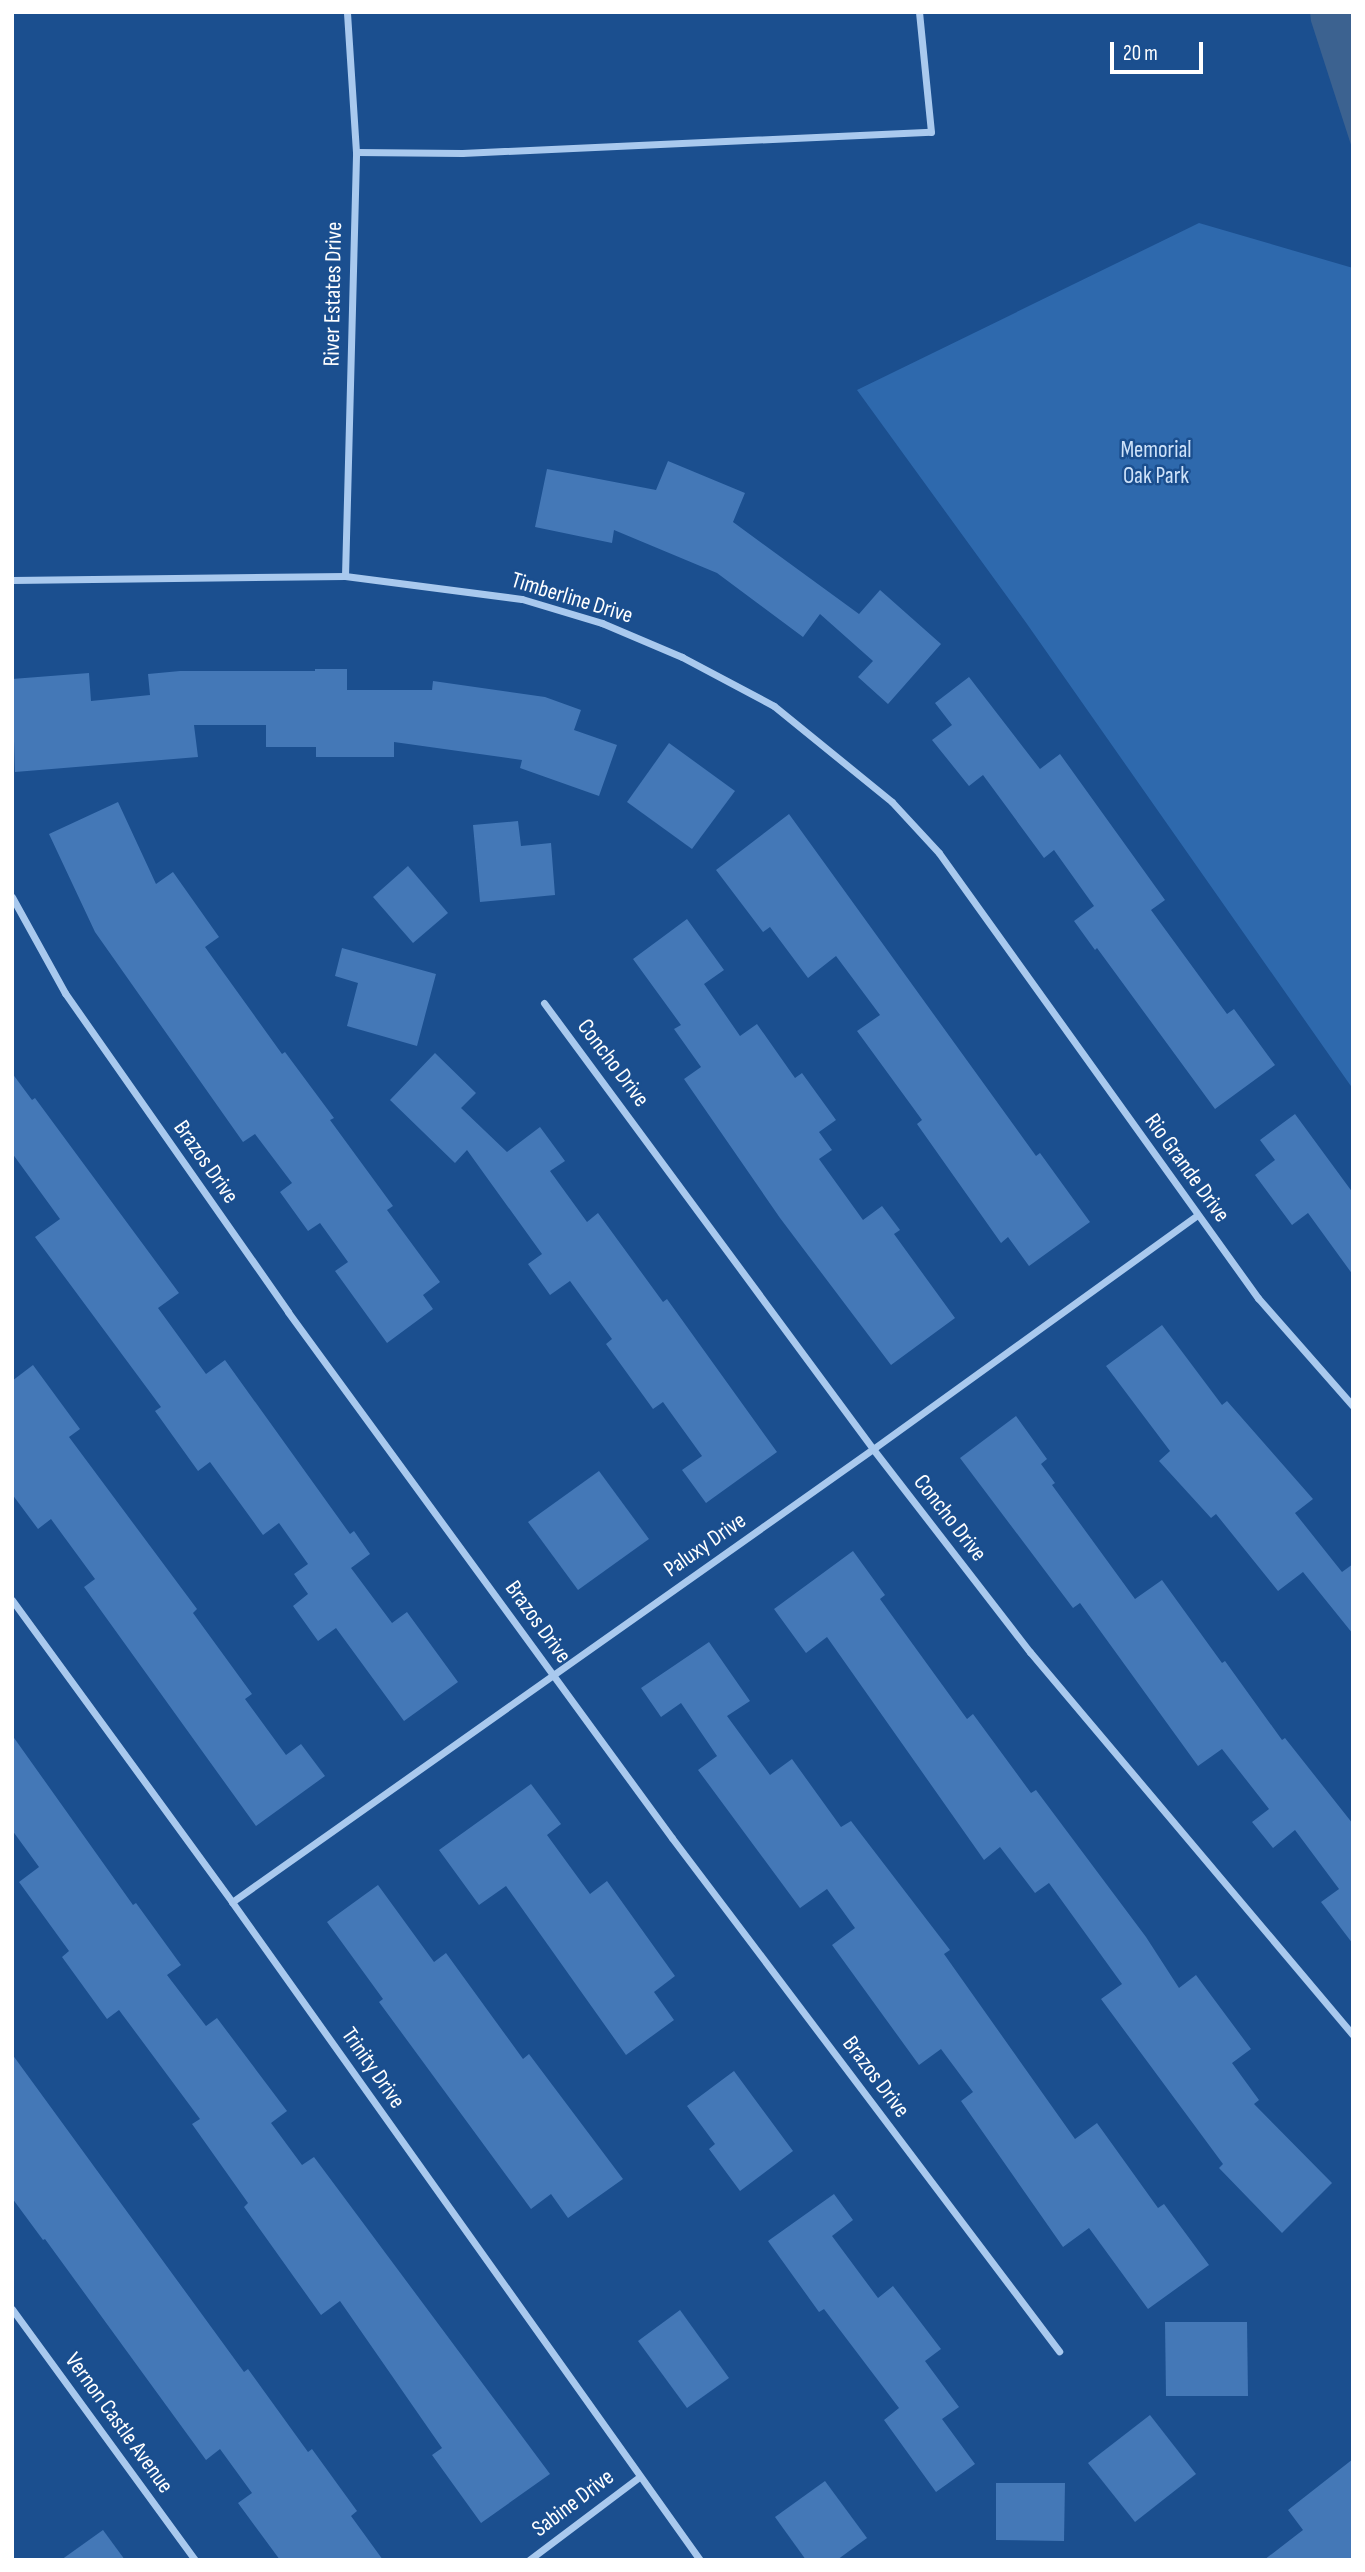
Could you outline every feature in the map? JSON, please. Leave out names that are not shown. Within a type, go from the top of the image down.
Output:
[{"type":"street","name":"River Estates Drive","points":[[345,576],[356,152],[346,12]]},
{"type":"street","points":[[356,152],[462,153],[931,132],[919,12]]},
{"type":"street","name":"Timberline Drive","points":[[12,580],[345,576],[523,599],[575,615],[682,657],[774,706],[892,802],[939,853],[1002,944]]},
{"type":"street","name":"Brazos Drive","points":[[12,897],[21,918],[81,1016],[288,1312],[671,1838],[1059,2351]]},
{"type":"street","name":"Rio Grande Drive","points":[[1002,944],[1258,1298],[1353,1406]]},
{"type":"street","name":"Concho Drive","points":[[544,1003],[873,1450],[1030,1652],[1353,2035]]},
{"type":"street","name":"Paluxy Drive","points":[[232,1902],[873,1450],[1197,1215]]},
{"type":"street","name":"Trinity Drive","points":[[12,1600],[232,1902],[700,2560]]},
{"type":"street","name":"Vernon Castle Avenue","points":[[12,2309],[195,2560]]},
{"type":"street","name":"Sabine Drive","points":[[529,2560],[639,2477]]},
{"type":"green space","name":"Memorial Oak Park","points":[[1199,223],[1353,268],[1353,1089],[1027,624],[857,390]]},
{"type":"shaded area","points":[[1310,12],[1353,12],[1353,151],[1311,21]]},
{"type":"building","points":[[668,461],[745,493],[733,522],[859,614],[880,590],[941,644],[888,704],[858,677],[873,661],[820,614],[803,637],[717,573],[614,530],[612,543],[535,527],[547,469],[656,490]]},
{"type":"building","points":[[347,669],[347,690],[432,690],[433,681],[545,697],[581,710],[574,730],[617,745],[599,796],[520,768],[522,760],[394,742],[394,757],[316,757],[316,747],[266,747],[266,725],[194,725],[198,757],[15,772],[12,679],[89,673],[91,701],[150,695],[148,674]]},
{"type":"building","points":[[969,677],[1040,769],[1060,754],[1165,900],[1151,910],[1227,1014],[1234,1009],[1275,1065],[1215,1109],[1097,948],[1095,950],[1074,921],[1094,906],[1054,850],[1044,858],[983,775],[969,786],[932,740],[952,725],[935,703]]},
{"type":"building","points":[[669,743],[735,791],[692,849],[627,802]]},
{"type":"building","points":[[118,802],[156,884],[173,872],[219,937],[205,947],[282,1054],[285,1052],[334,1118],[330,1120],[393,1206],[387,1210],[440,1282],[423,1295],[433,1309],[387,1343],[335,1271],[348,1262],[320,1223],[308,1231],[280,1192],[292,1183],[255,1134],[243,1142],[95,932],[49,834]]},
{"type":"building","points":[[789,814],[1036,1156],[1040,1153],[1090,1222],[1029,1266],[1008,1237],[1001,1243],[917,1124],[922,1120],[857,1031],[880,1015],[836,956],[808,978],[770,927],[763,932],[716,870]]},
{"type":"building","points":[[518,821],[521,846],[551,843],[555,895],[480,902],[473,825]]},
{"type":"building","points":[[408,866],[448,913],[413,943],[373,897]]},
{"type":"building","points":[[687,919],[724,970],[704,984],[740,1036],[757,1024],[795,1078],[802,1073],[836,1120],[819,1132],[832,1150],[819,1159],[863,1220],[882,1206],[900,1230],[894,1234],[955,1318],[891,1365],[780,1218],[684,1079],[701,1067],[674,1029],[681,1025],[633,959]]},
{"type":"building","points":[[342,948],[436,974],[417,1046],[347,1026],[358,983],[335,976]]},
{"type":"building","points":[[435,1053],[476,1093],[461,1108],[507,1152],[540,1127],[565,1161],[550,1171],[587,1222],[598,1213],[663,1302],[667,1299],[777,1452],[706,1503],[682,1470],[702,1456],[663,1402],[653,1409],[606,1344],[612,1339],[570,1281],[550,1295],[528,1264],[542,1254],[467,1150],[455,1163],[390,1100]]},
{"type":"building","points":[[12,1073],[32,1100],[35,1098],[179,1293],[158,1308],[206,1374],[225,1360],[350,1534],[354,1531],[370,1554],[351,1568],[392,1623],[407,1612],[458,1682],[404,1721],[336,1628],[318,1641],[293,1606],[308,1594],[294,1574],[308,1564],[279,1523],[263,1535],[210,1462],[198,1471],[155,1411],[161,1407],[35,1237],[60,1219],[12,1153]]},
{"type":"building","points":[[1295,1114],[1353,1193],[1353,1275],[1308,1213],[1292,1225],[1255,1175],[1275,1160],[1260,1140]]},
{"type":"building","points":[[1162,1325],[1222,1405],[1227,1401],[1313,1499],[1295,1513],[1342,1572],[1353,1564],[1353,1634],[1303,1572],[1278,1591],[1216,1514],[1211,1518],[1159,1461],[1170,1451],[1106,1366]]},
{"type":"building","points":[[33,1365],[80,1429],[69,1437],[197,1609],[193,1613],[252,1694],[245,1699],[286,1755],[301,1744],[325,1776],[256,1826],[84,1587],[95,1579],[51,1519],[38,1529],[12,1494],[12,1381]]},
{"type":"building","points":[[1016,1416],[1047,1459],[1041,1464],[1055,1483],[1052,1485],[1135,1599],[1162,1580],[1282,1740],[1285,1738],[1353,1824],[1353,1944],[1321,1902],[1339,1889],[1295,1830],[1273,1848],[1252,1822],[1269,1809],[1222,1749],[1198,1766],[1080,1603],[1073,1608],[960,1458]]},
{"type":"building","points":[[599,1471],[649,1539],[578,1590],[528,1522]]},
{"type":"building","points":[[853,1551],[885,1595],[880,1599],[967,1719],[973,1714],[1031,1793],[1036,1790],[1146,1937],[1179,1988],[1196,1975],[1251,2049],[1232,2063],[1259,2100],[1254,2104],[1332,2183],[1282,2233],[1219,2168],[1223,2164],[1101,1999],[1122,1984],[1049,1883],[1035,1893],[1000,1847],[984,1860],[827,1637],[806,1653],[774,1609]]},
{"type":"building","points":[[709,1642],[750,1701],[727,1716],[770,1775],[792,1759],[841,1827],[851,1821],[950,1950],[944,1954],[1075,2139],[1097,2123],[1158,2208],[1164,2204],[1209,2265],[1148,2309],[1089,2228],[1063,2247],[961,2101],[973,2092],[941,2049],[919,2065],[832,1945],[855,1928],[827,1889],[800,1908],[698,1770],[717,1756],[681,1703],[661,1717],[641,1688]]},
{"type":"building","points":[[12,1735],[133,1905],[136,1903],[181,1965],[167,1975],[206,2026],[217,2018],[287,2111],[271,2123],[302,2165],[314,2157],[550,2474],[481,2523],[432,2455],[442,2448],[340,2301],[321,2315],[244,2207],[248,2203],[192,2124],[200,2119],[119,2010],[107,2019],[62,1957],[69,1951],[19,1882],[39,1867],[12,1830]]},
{"type":"building","points":[[531,1784],[561,1824],[547,1835],[590,1894],[607,1881],[675,1976],[654,1992],[674,2020],[626,2055],[506,1886],[479,1905],[439,1850]]},
{"type":"building","points":[[378,1885],[434,1962],[446,1953],[523,2059],[529,2054],[623,2179],[568,2218],[551,2194],[531,2209],[379,2002],[383,1999],[327,1922]]},
{"type":"building","points":[[12,2054],[244,2372],[248,2369],[308,2452],[312,2449],[357,2511],[351,2516],[383,2560],[280,2560],[238,2503],[252,2493],[220,2449],[206,2460],[45,2239],[43,2240],[12,2198]]},
{"type":"building","points":[[734,2071],[793,2151],[740,2191],[709,2149],[715,2144],[687,2106]]},
{"type":"building","points":[[834,2194],[853,2220],[832,2236],[878,2298],[893,2286],[941,2349],[925,2361],[959,2407],[942,2419],[975,2464],[936,2492],[884,2420],[899,2408],[824,2309],[819,2312],[768,2241]]},
{"type":"building","points":[[680,2310],[729,2378],[687,2408],[638,2341]]},
{"type":"building","points":[[1165,2322],[1247,2322],[1248,2396],[1166,2396]]},
{"type":"building","points":[[1150,2415],[1196,2474],[1135,2522],[1088,2463]]},
{"type":"building","points":[[1353,2459],[1353,2560],[1264,2560],[1303,2530],[1288,2510]]},
{"type":"building","points":[[825,2481],[867,2538],[837,2560],[806,2560],[775,2517]]},
{"type":"building","points":[[996,2483],[1065,2483],[1064,2541],[996,2540]]},
{"type":"building","points":[[103,2530],[125,2560],[61,2560]]}]
